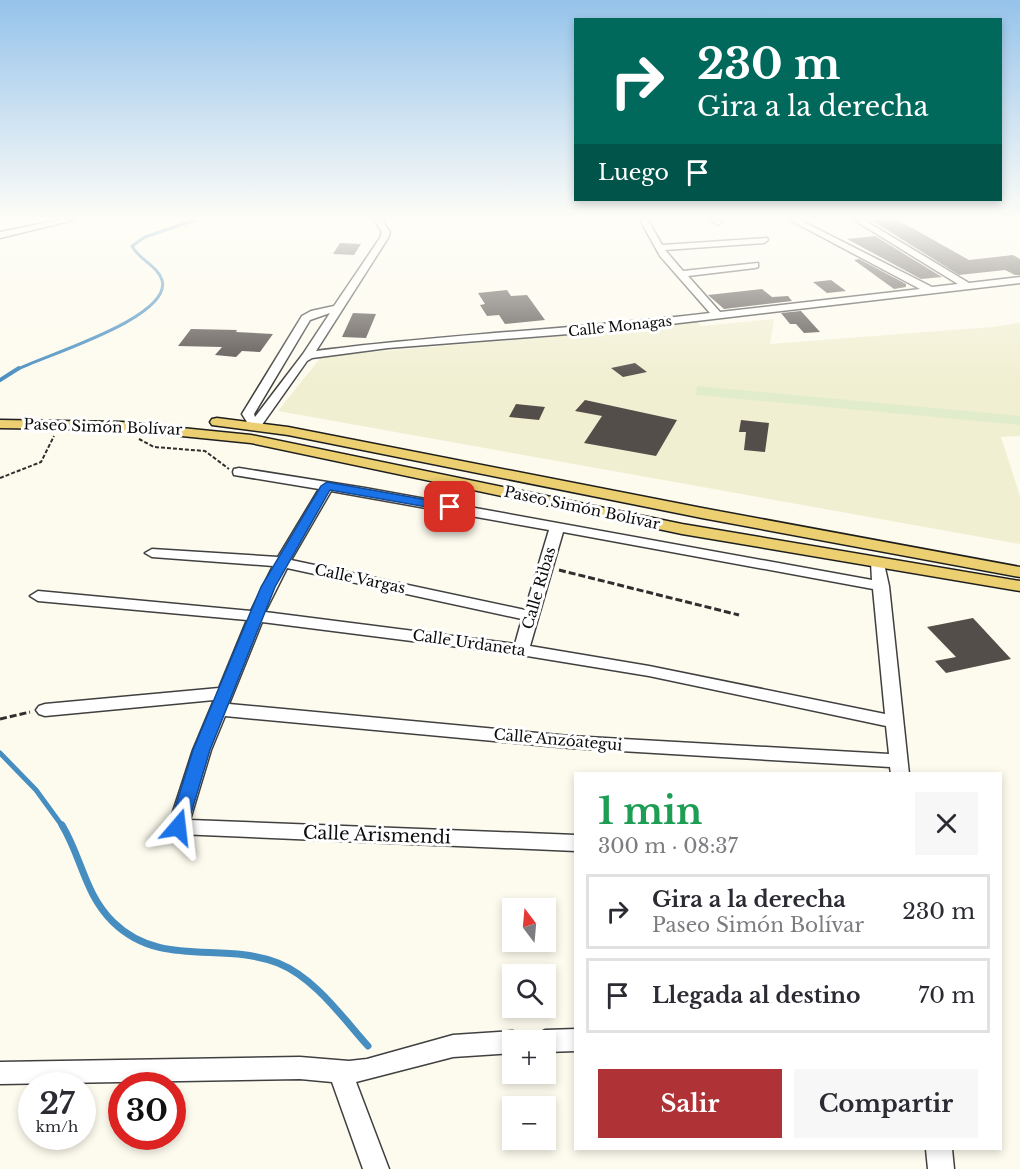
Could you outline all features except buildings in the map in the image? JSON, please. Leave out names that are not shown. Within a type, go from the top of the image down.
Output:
[{"type":"main road","name":"Paseo Simón Bolívar","points":[[0,414],[147,416],[257,423],[1020,572]]},
{"type":"main road","name":"Paseo Simón Bolívar","points":[[0,424],[122,426],[251,439],[682,529],[1020,586]]},
{"type":"street","points":[[336,309],[315,313],[306,318],[248,414],[251,419],[257,423],[307,356],[336,309],[361,275]]},
{"type":"street","points":[[680,275],[717,315]]},
{"type":"street","points":[[898,275],[928,290]]},
{"type":"street","points":[[948,275],[967,286]]},
{"type":"street","name":"Calle Monagas","points":[[307,356],[388,345],[587,330],[1020,280]]},
{"type":"street","name":"Paseo Simón Bolívar","points":[[239,472],[881,586]]},
{"type":"street","points":[[220,701],[281,562],[327,486]]},
{"type":"street","name":"Calle Ribas","points":[[521,650],[557,527]]},
{"type":"street","name":"Calle Vargas","points":[[152,553],[281,562],[531,616]]},
{"type":"street","points":[[878,562],[900,768]]},
{"type":"street","name":"Calle Urdaneta","points":[[38,596],[256,615],[521,650],[649,671],[895,722]]},
{"type":"street","name":"Calle Anzóategui","points":[[45,710],[220,701],[570,742],[900,768]]},
{"type":"street","name":"Calle Arismendi","points":[[220,701],[178,827],[574,843]]},
{"type":"street","points":[[556,1041],[574,1040]]},
{"type":"street","points":[[0,1073],[300,1068],[340,1071],[376,1068],[453,1046],[502,1042]]},
{"type":"street","points":[[340,1071],[376,1169]]},
{"type":"street","points":[[939,1150],[941,1169]]},
{"type":"path","points":[[0,478],[41,462],[59,424]]},
{"type":"path","points":[[122,426],[148,445],[205,451],[227,469],[239,472]]},
{"type":"path","points":[[545,567],[739,615]]},
{"type":"path","points":[[0,719],[45,710]]},
{"type":"shaded area","points":[[774,319],[770,344],[1020,323],[1020,436],[1001,437],[1020,496],[1020,544],[278,411],[322,356],[633,330],[697,321],[701,326]]},
{"type":"green space","points":[[697,386],[1020,416],[1020,425],[696,395]]},
{"type":"waterway","points":[[16,370],[103,334],[147,308],[160,294],[162,280],[160,275]]},
{"type":"waterway","points":[[0,380],[19,368]]},
{"type":"waterway","points":[[0,753],[36,790],[63,827]]},
{"type":"waterway","points":[[62,825],[89,887],[103,911],[113,922],[132,936],[151,945],[172,950],[235,954],[278,963],[316,988],[368,1046]]},
{"type":"route","points":[[178,827],[202,750],[232,670],[268,587],[291,544],[327,486],[450,507]]}]
